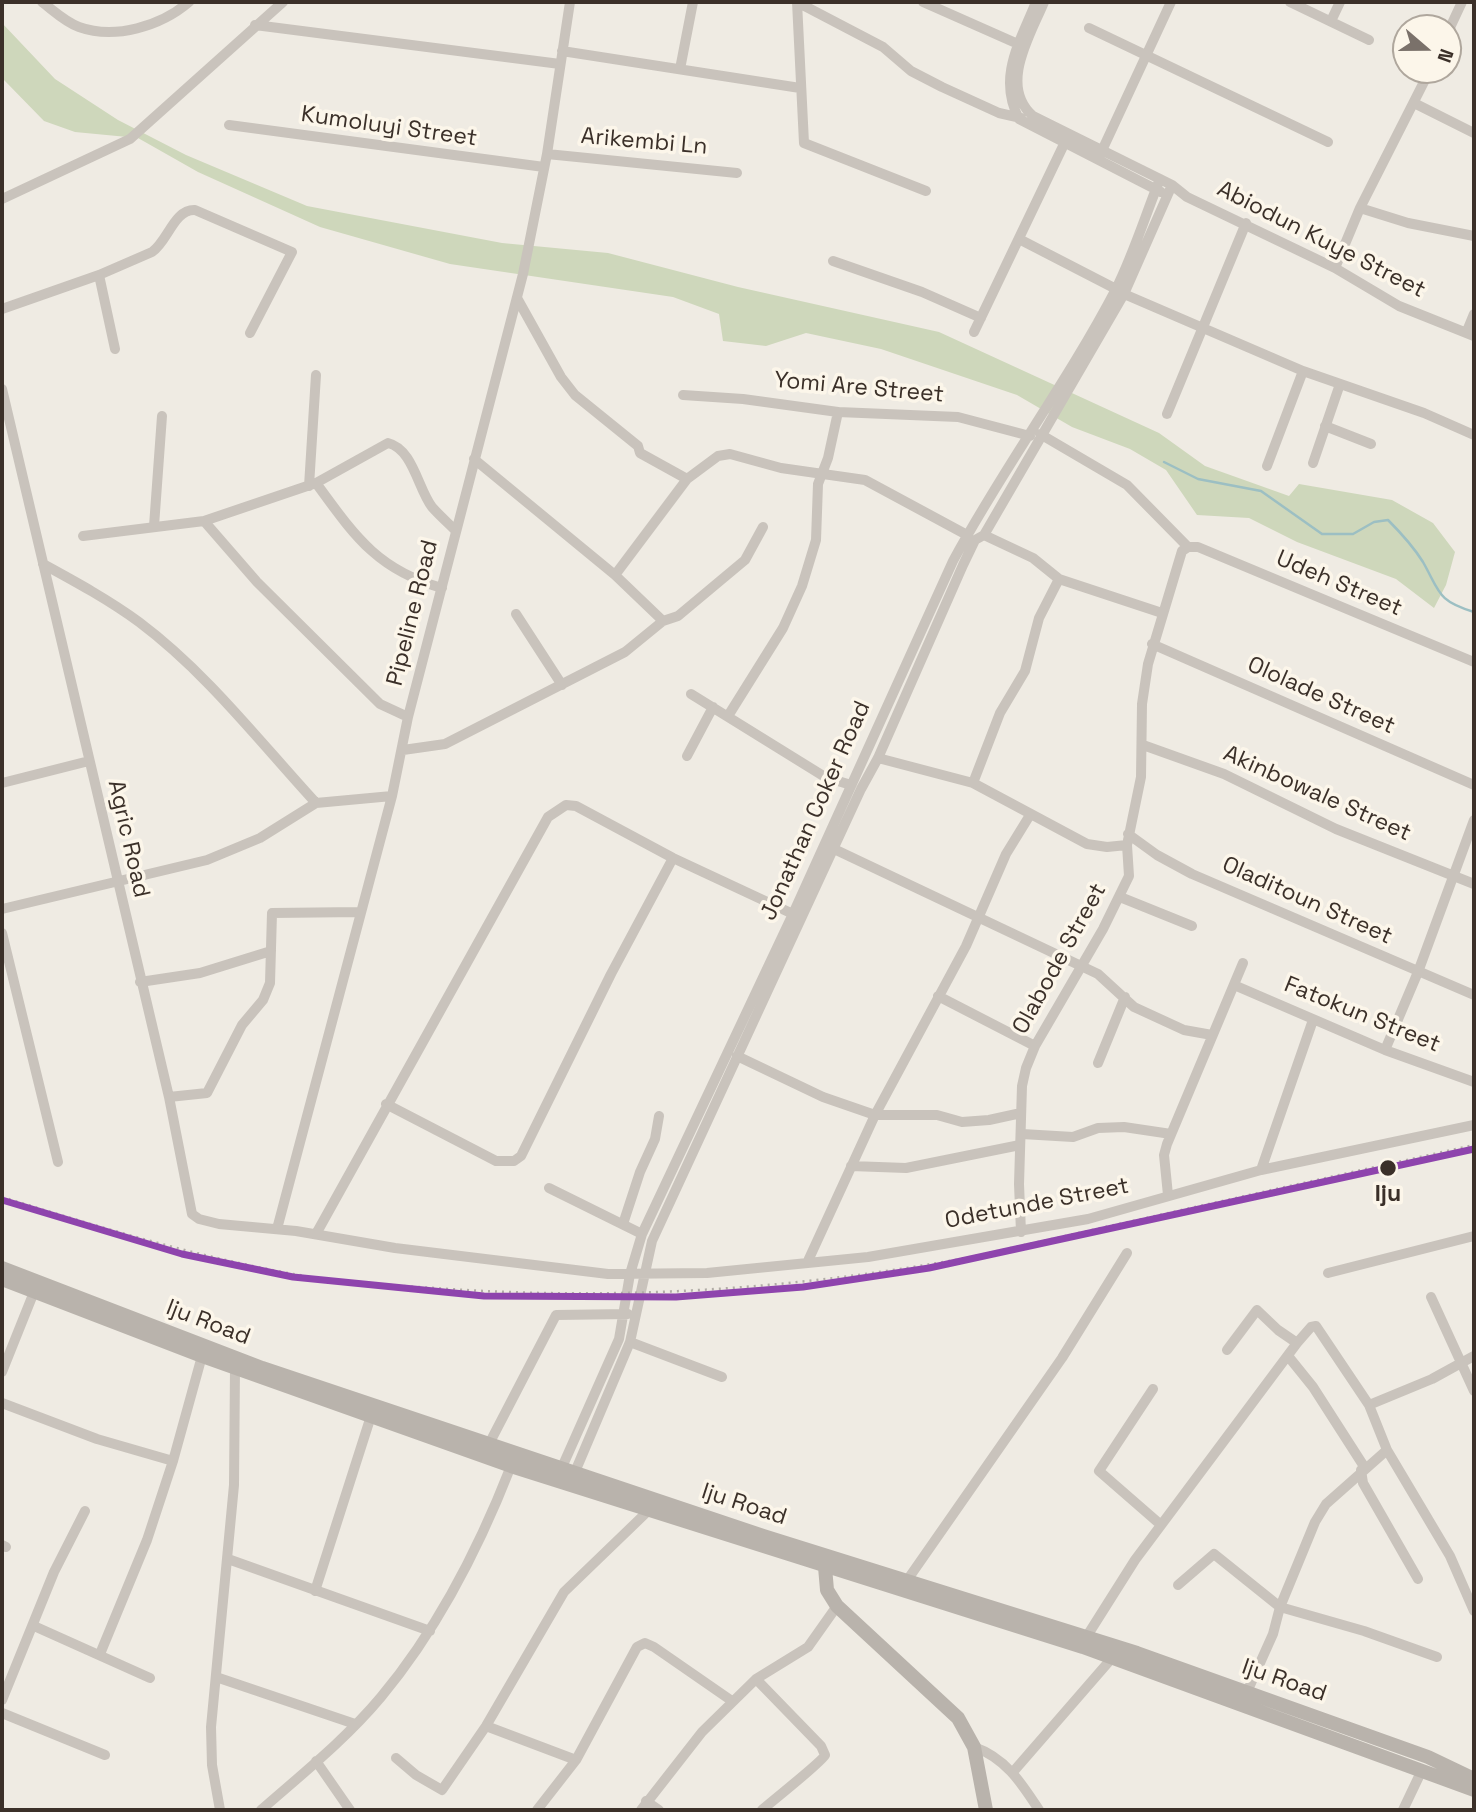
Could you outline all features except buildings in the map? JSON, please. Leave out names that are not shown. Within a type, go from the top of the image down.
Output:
[{"type":"main road","name":"Iju Road","points":[[2,1268],[262,1368],[489,1444],[648,1511],[1112,1658],[1474,1790]]},
{"type":"main road","name":"Iju Road","points":[[2,1279],[234,1368],[511,1466],[565,1477],[908,1579],[1087,1636],[1428,1757],[1474,1779]]},
{"type":"main road","points":[[825,1567],[827,1590],[837,1606],[958,1718],[974,1747],[986,1810]]},
{"type":"street","points":[[42,2],[64,20],[80,27],[114,32],[154,22],[189,2]]},
{"type":"street","points":[[2,199],[130,139],[283,2]]},
{"type":"street","name":"Pipeline Road","points":[[277,1229],[392,796],[408,716],[530,246],[570,2]]},
{"type":"street","points":[[680,69],[693,2]]},
{"type":"street","points":[[797,2],[804,144],[926,191]]},
{"type":"street","name":"Abiodun Kuye Street","points":[[797,2],[883,47],[911,71],[942,87],[1024,115],[1066,139],[1335,268],[1399,306],[1470,333]]},
{"type":"street","points":[[923,2],[1018,44]]},
{"type":"street","points":[[1024,115],[1010,100],[1008,77],[1018,44],[1036,2]]},
{"type":"street","points":[[1024,115],[1018,89],[1018,66],[1044,2]]},
{"type":"street","points":[[1100,155],[1171,2]]},
{"type":"street","points":[[1290,2],[1369,40]]},
{"type":"street","points":[[1331,21],[1340,2]]},
{"type":"street","points":[[255,25],[560,64]]},
{"type":"street","points":[[1089,28],[1328,142]]},
{"type":"street","points":[[562,51],[800,88]]},
{"type":"street","points":[[1335,268],[1360,208],[1423,84]]},
{"type":"street","points":[[1414,103],[1474,133]]},
{"type":"street","name":"Kumoluyi Street","points":[[229,125],[544,167]]},
{"type":"street","points":[[974,332],[1066,139]]},
{"type":"street","name":"Arikembi Ln","points":[[547,154],[737,173]]},
{"type":"street","name":"Jonathan Coker Road","points":[[1120,292],[1158,184]]},
{"type":"street","name":"Jonathan Coker Road","points":[[565,1477],[614,1351],[625,1315],[630,1274],[642,1234],[967,535],[1085,364],[1170,190]]},
{"type":"street","points":[[1360,208],[1408,223],[1474,236]]},
{"type":"street","points":[[2,309],[99,275],[152,252],[160,247],[180,214],[187,209],[195,209],[292,252],[250,333]]},
{"type":"street","points":[[1167,414],[1246,223]]},
{"type":"street","points":[[1020,239],[1120,292],[1303,371],[1424,413],[1474,435]]},
{"type":"street","points":[[833,261],[922,292],[981,318]]},
{"type":"street","points":[[99,275],[115,349]]},
{"type":"street","points":[[517,298],[561,377],[575,395],[638,446],[640,453],[687,479]]},
{"type":"street","points":[[1470,333],[1474,314]]},
{"type":"street","points":[[1267,466],[1303,371]]},
{"type":"street","points":[[316,375],[312,484],[386,566],[411,580],[442,588]]},
{"type":"street","points":[[1313,463],[1340,384]]},
{"type":"street","name":"Agric Road","points":[[2,389],[169,1097],[192,1214],[219,1224],[277,1229]]},
{"type":"street","name":"Yomi Are Street","points":[[683,395],[743,399],[838,412],[958,417],[1035,435],[1127,485],[1188,547]]},
{"type":"street","points":[[728,716],[783,628],[802,586],[816,540],[818,484],[838,412]]},
{"type":"street","points":[[154,526],[162,416]]},
{"type":"street","points":[[1325,426],[1371,444]]},
{"type":"street","name":"Jonathan Coker Road","points":[[565,1477],[630,1342],[652,1241],[878,758],[963,565],[975,540],[984,535],[1035,435]]},
{"type":"street","points":[[83,536],[204,521],[312,484],[388,443],[394,445],[417,475],[423,493],[433,508],[456,531]]},
{"type":"street","points":[[615,575],[687,479],[718,456],[730,454],[781,468],[864,480],[967,535]]},
{"type":"street","points":[[474,459],[615,575],[663,621]]},
{"type":"street","points":[[204,521],[257,582],[380,704],[408,716]]},
{"type":"street","points":[[403,750],[445,744],[625,652],[663,621],[678,616],[745,560],[763,527]]},
{"type":"street","points":[[984,535],[1033,558],[1059,579],[1162,613]]},
{"type":"street","name":"Olabode Street","points":[[1021,1232],[1022,1086],[1035,1046],[1082,967],[1129,876],[1128,839],[1141,777],[1142,705],[1152,644],[1182,551],[1188,547]]},
{"type":"street","name":"Udeh Street","points":[[1188,547],[1198,547],[1473,658]]},
{"type":"street","points":[[43,564],[118,607],[175,652],[232,709],[316,803]]},
{"type":"street","points":[[973,783],[1000,713],[1025,671],[1039,618],[1059,579]]},
{"type":"street","points":[[516,614],[562,685]]},
{"type":"street","name":"Ololade Street","points":[[1152,644],[1474,785]]},
{"type":"street","points":[[691,694],[825,777],[851,785]]},
{"type":"street","points":[[687,757],[713,707]]},
{"type":"street","name":"Akinbowale Street","points":[[1143,745],[1224,774],[1336,829],[1474,884]]},
{"type":"street","points":[[878,758],[973,783],[1087,844],[1107,847],[1128,839]]},
{"type":"street","points":[[2,783],[89,761]]},
{"type":"street","points":[[2,909],[207,860],[241,848],[316,803],[392,796]]},
{"type":"street","points":[[316,1234],[548,817],[566,805],[576,806],[673,858],[793,914]]},
{"type":"street","points":[[807,1263],[874,1115],[979,916],[1006,855],[1030,815]]},
{"type":"street","points":[[1385,1050],[1418,972],[1474,820]]},
{"type":"street","name":"Oladitoun Street","points":[[1128,839],[1192,874],[1474,995]]},
{"type":"street","points":[[834,849],[979,916],[1109,981],[1134,1007],[1184,1030],[1212,1035]]},
{"type":"street","points":[[386,1104],[496,1161],[514,1161],[522,1156],[611,974],[673,858]]},
{"type":"street","points":[[1120,897],[1192,926]]},
{"type":"street","points":[[169,1097],[201,1095],[213,1087],[242,1024],[263,1000],[270,984],[272,914],[360,912]]},
{"type":"street","points":[[2,933],[58,1162]]},
{"type":"street","points":[[141,982],[200,973],[271,951]]},
{"type":"street","points":[[1168,1195],[1164,1155],[1243,963]]},
{"type":"street","name":"Fatokun Street","points":[[1234,985],[1385,1050],[1474,1082]]},
{"type":"street","points":[[938,996],[1035,1046]]},
{"type":"street","points":[[1098,1063],[1125,998]]},
{"type":"street","points":[[1261,1170],[1313,1020]]},
{"type":"street","points":[[737,1056],[823,1097],[874,1115],[937,1115],[962,1122],[1021,1113]]},
{"type":"street","points":[[623,1224],[640,1172],[655,1139],[659,1116]]},
{"type":"street","name":"Odetunde Street","points":[[277,1229],[395,1248],[608,1274],[643,1276],[707,1273],[807,1263],[1021,1232],[1088,1219],[1261,1170],[1474,1125]]},
{"type":"street","points":[[851,1166],[906,1168],[1021,1140],[1084,1135],[1098,1128],[1124,1127],[1171,1134]]},
{"type":"street","points":[[549,1188],[642,1234]]},
{"type":"street","points":[[1328,1273],[1474,1236]]},
{"type":"street","points":[[908,1579],[1062,1358],[1127,1252]]},
{"type":"street","points":[[2,1372],[34,1292]]},
{"type":"street","points":[[1431,1297],[1474,1391]]},
{"type":"street","points":[[1227,1350],[1257,1310],[1278,1331],[1297,1343]]},
{"type":"street","points":[[489,1444],[556,1315],[638,1314]]},
{"type":"street","points":[[1087,1636],[1161,1525],[1311,1327],[1320,1329],[1369,1405],[1387,1450],[1443,1544],[1474,1611]]},
{"type":"street","points":[[630,1342],[722,1377]]},
{"type":"street","points":[[100,1654],[147,1540],[173,1461],[202,1356]]},
{"type":"street","points":[[1288,1356],[1313,1387],[1363,1469],[1363,1483],[1418,1578]]},
{"type":"street","points":[[1369,1405],[1474,1356]]},
{"type":"street","points":[[220,1810],[211,1740],[234,1485],[234,1368]]},
{"type":"street","points":[[1153,1389],[1099,1471],[1161,1525]]},
{"type":"street","points":[[2,1403],[97,1439],[173,1461]]},
{"type":"street","points":[[315,1591],[371,1416]]},
{"type":"street","points":[[1247,1692],[1273,1634],[1280,1607],[1315,1522],[1326,1504],[1387,1450]]},
{"type":"street","points":[[261,1810],[380,1699],[430,1631],[490,1519],[511,1466]]},
{"type":"street","points":[[2,1700],[54,1572],[85,1511]]},
{"type":"street","points":[[396,1758],[416,1775],[442,1790],[486,1726],[564,1592],[648,1511]]},
{"type":"street","points":[[1178,1586],[1214,1553],[1280,1607],[1364,1631],[1437,1657]]},
{"type":"street","points":[[228,1559],[430,1631]]},
{"type":"street","points":[[659,1810],[644,1805],[702,1731],[756,1679],[808,1647],[837,1606]]},
{"type":"street","points":[[34,1626],[150,1678]]},
{"type":"street","points":[[537,1810],[576,1760],[637,1647],[645,1643],[732,1702]]},
{"type":"street","points":[[1013,1772],[1112,1658]]},
{"type":"street","points":[[216,1677],[355,1724]]},
{"type":"street","points":[[756,1679],[821,1746],[825,1755],[822,1762],[792,1783],[762,1810]]},
{"type":"street","points":[[2,1713],[105,1755]]},
{"type":"street","points":[[486,1726],[576,1760]]},
{"type":"street","points":[[974,1747],[986,1751],[1013,1772],[1039,1810]]},
{"type":"street","points":[[316,1761],[350,1810]]},
{"type":"street","points":[[1403,1810],[1422,1770]]},
{"type":"green space","points":[[2,23],[55,79],[118,120],[186,155],[307,206],[502,243],[608,253],[738,287],[939,332],[1159,433],[1205,466],[1289,496],[1299,484],[1392,500],[1433,523],[1455,552],[1446,585],[1434,608],[1396,579],[1297,542],[1249,518],[1197,515],[1166,470],[1130,449],[1072,427],[1017,395],[881,349],[806,333],[766,346],[723,341],[719,314],[673,297],[450,264],[320,227],[198,172],[138,138],[75,132],[44,121],[4,80]]},
{"type":"waterway","points":[[1164,462],[1198,479],[1261,491],[1322,534],[1353,534],[1374,522],[1388,520],[1423,562],[1441,594],[1453,604],[1474,612]]},
{"type":"railway","points":[[2,1197],[180,1249],[306,1276],[502,1292],[635,1293],[834,1278],[966,1258],[1474,1145]]},
{"type":"transit line","points":[[2,1200],[182,1254],[293,1277],[484,1296],[676,1297],[803,1287],[929,1268],[1474,1149]]},
{"type":"place","name":"Iju","points":[[1388,1168]]}]
